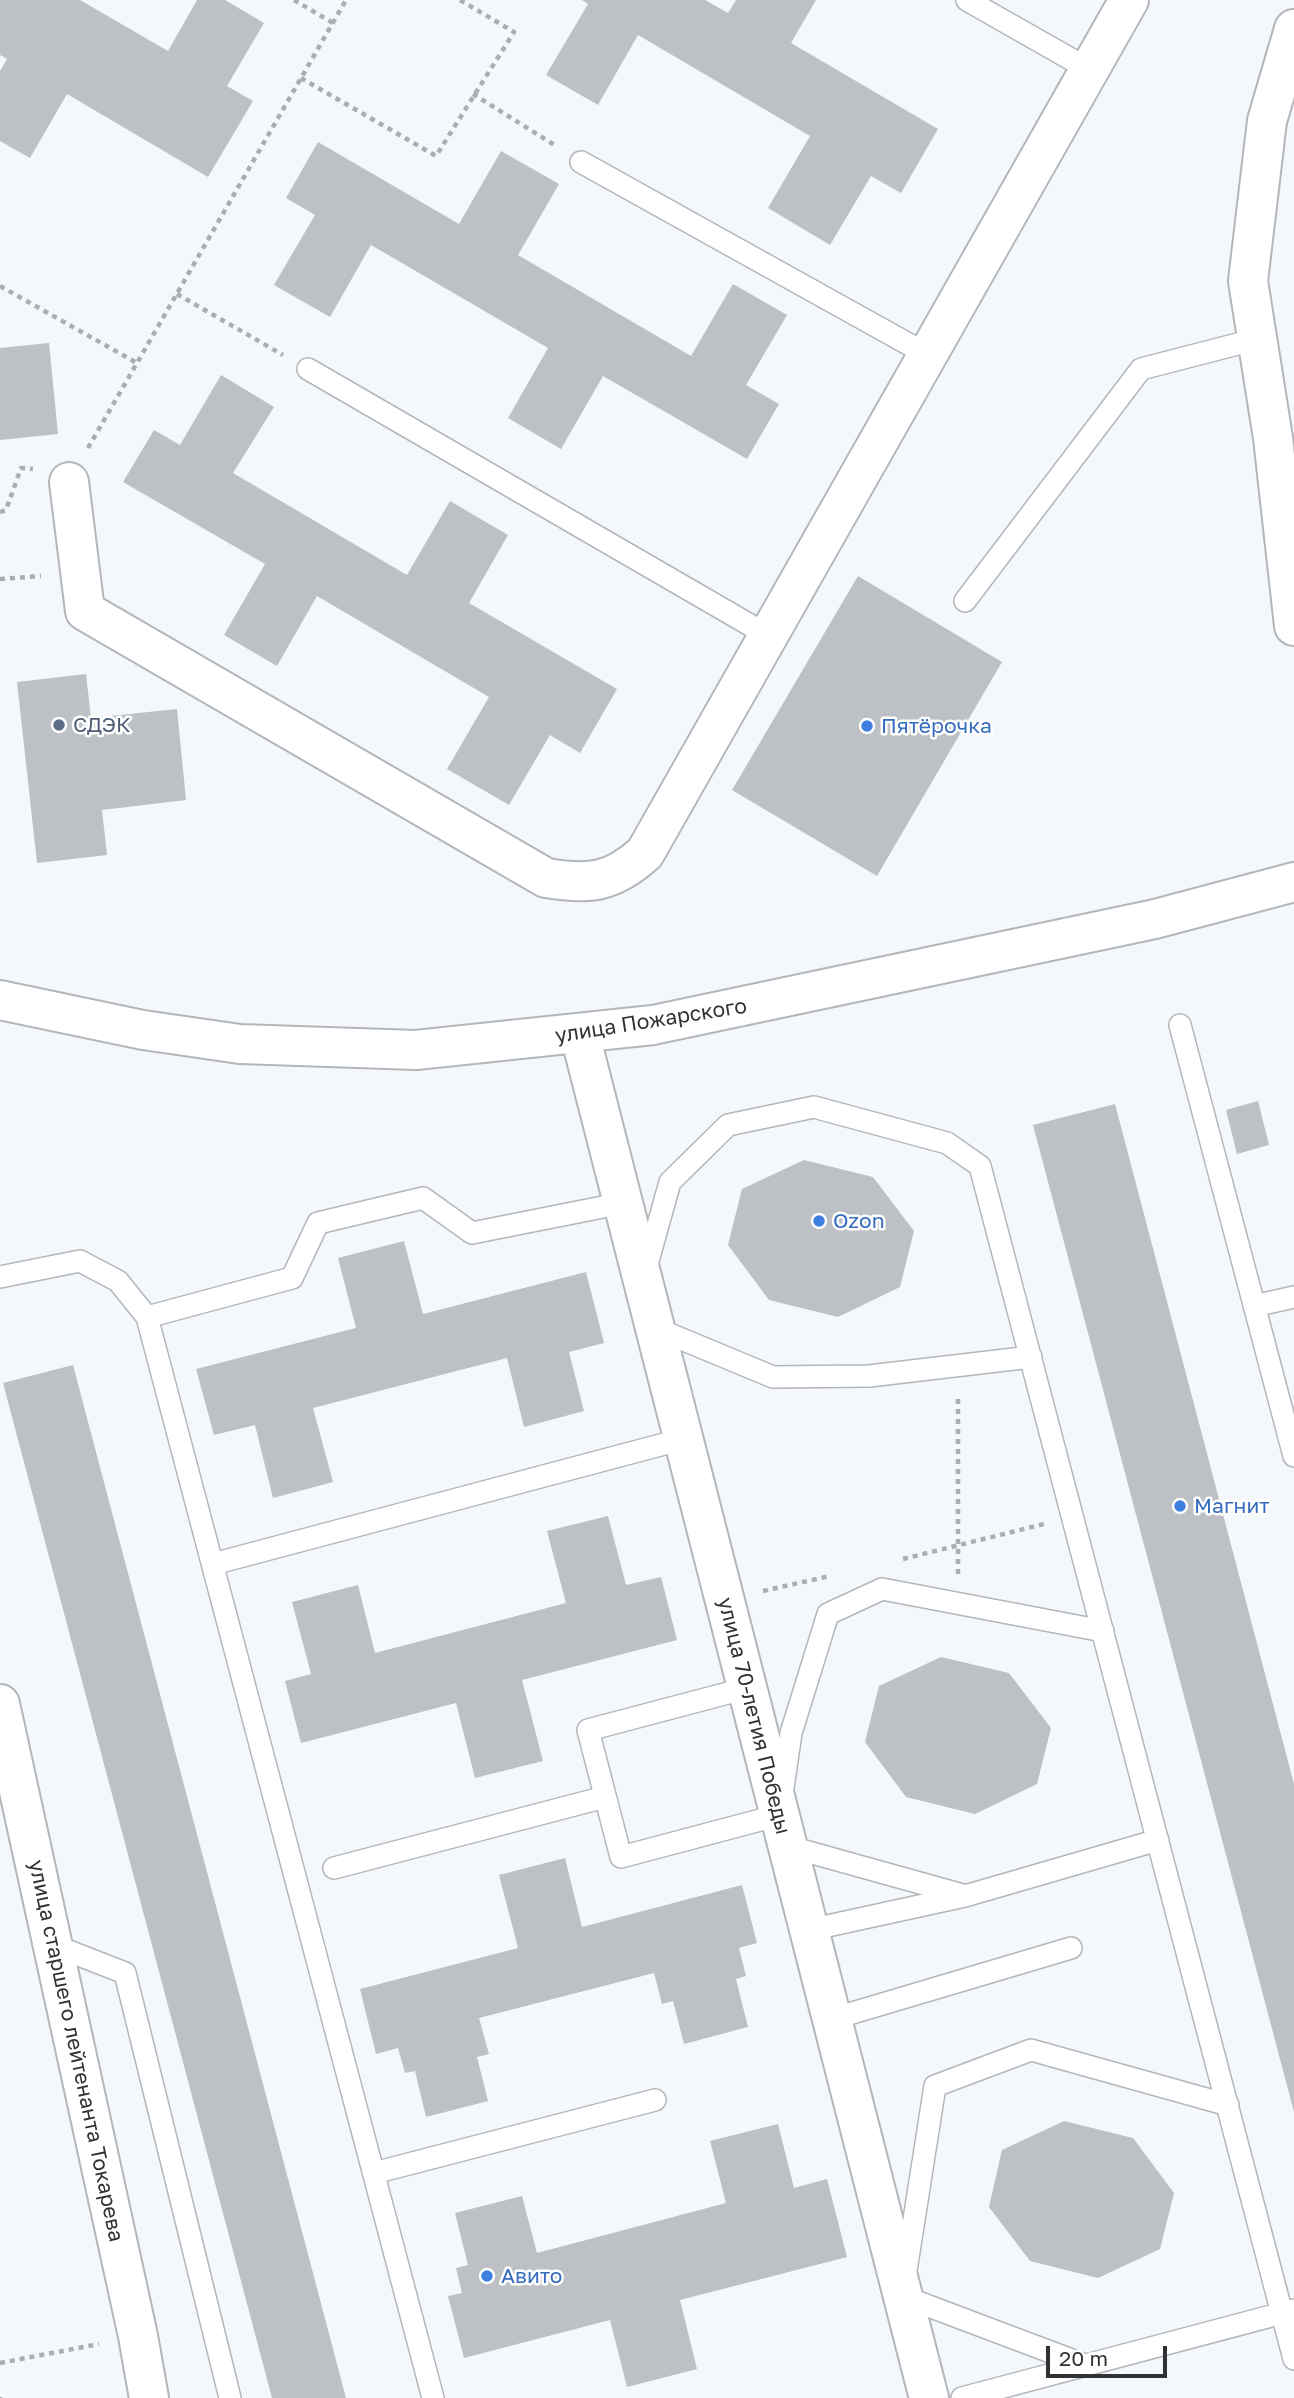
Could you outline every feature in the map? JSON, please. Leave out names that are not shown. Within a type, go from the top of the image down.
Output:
[{"type":"street","points":[[69,482],[85,611],[546,878],[572,882],[603,880],[626,871],[645,853],[1129,0]]},
{"type":"street","points":[[1294,29],[1267,121],[1248,281],[1273,438],[1294,626]]},
{"type":"street","name":"улица Пожарского","points":[[0,1000],[143,1030],[240,1044],[415,1050],[580,1035],[653,1025],[929,968],[1155,919],[1294,882]]},
{"type":"street","name":"улица 70-летия Победы","points":[[580,1035],[929,2398]]},
{"type":"street","name":"улица старшего лейтенанта Токарева","points":[[0,1704],[138,2336],[149,2398]]},
{"type":"lane","points":[[967,0],[1090,70]]},
{"type":"lane","points":[[581,162],[928,355]]},
{"type":"lane","points":[[965,601],[1140,369],[1257,338]]},
{"type":"lane","points":[[308,369],[769,636]]},
{"type":"lane","points":[[1180,1025],[1294,1457]]},
{"type":"lane","points":[[643,1280],[670,1182],[729,1125],[814,1107],[947,1143],[981,1166],[1228,2105],[1288,2311],[1294,2359]]},
{"type":"lane","points":[[147,1317],[292,1278],[318,1223],[423,1198],[472,1233],[623,1203]]},
{"type":"lane","points":[[0,1277],[80,1261],[118,1281],[147,1317],[433,2398]]},
{"type":"lane","points":[[1254,1306],[1294,1297]]},
{"type":"lane","points":[[655,1328],[773,1377],[869,1376],[1031,1357]]},
{"type":"lane","points":[[213,1564],[683,1439]]},
{"type":"lane","points":[[783,1831],[791,1733],[828,1614],[882,1589],[1103,1631]]},
{"type":"lane","points":[[747,1689],[588,1730],[621,1857],[783,1831],[965,1895]]},
{"type":"lane","points":[[334,1868],[605,1797]]},
{"type":"lane","points":[[809,1930],[965,1895],[1158,1840]]},
{"type":"lane","points":[[53,1945],[125,1973],[230,2398]]},
{"type":"lane","points":[[831,2019],[1071,1948]]},
{"type":"lane","points":[[1085,2365],[902,2297],[935,2086],[1031,2050],[1228,2105]]},
{"type":"lane","points":[[374,2173],[655,2100]]},
{"type":"lane","points":[[962,2398],[1288,2311]]},
{"type":"path","points":[[294,0],[333,23]]},
{"type":"path","points":[[69,482],[346,0]]},
{"type":"path","points":[[301,78],[436,156],[514,32],[460,0]]},
{"type":"path","points":[[473,94],[581,162]]},
{"type":"path","points":[[0,286],[137,363]]},
{"type":"path","points":[[177,294],[308,369]]},
{"type":"path","points":[[958,1365],[958,1603]]},
{"type":"path","points":[[0,2363],[138,2336]]},
{"type":"building","points":[[0,0],[80,0],[168,51],[197,0],[225,0],[264,23],[227,86],[253,101],[208,177],[67,94],[30,158],[0,141],[0,71],[7,59],[0,55]]},
{"type":"building","points":[[582,0],[705,0],[728,13],[736,0],[816,0],[791,43],[938,129],[901,193],[871,176],[830,245],[768,208],[810,136],[638,35],[598,105],[546,75],[588,4]]},
{"type":"building","points":[[318,142],[459,224],[501,151],[559,184],[518,255],[691,356],[733,284],[787,315],[746,385],[779,404],[747,459],[603,376],[561,449],[508,418],[548,348],[371,245],[330,317],[274,285],[315,215],[286,198]]},
{"type":"building","points":[[49,343],[58,434],[0,440],[0,348]]},
{"type":"building","points":[[221,375],[274,407],[233,473],[407,575],[450,501],[508,535],[469,603],[617,689],[580,753],[550,735],[509,805],[447,769],[489,697],[317,596],[277,666],[224,635],[265,564],[123,482],[154,430],[180,445]]},
{"type":"building","name":"Пятёрочка","points":[[858,576],[1002,662],[877,876],[732,790]]},
{"type":"building","points":[[86,674],[91,718],[177,709],[186,800],[102,810],[107,855],[37,863],[17,682]]},
{"type":"building","points":[[1258,1101],[1269,1145],[1237,1154],[1226,1110]]},
{"type":"building","points":[[1115,1104],[1294,1784],[1294,2112],[1033,1125]]},
{"type":"building","points":[[804,1160],[873,1177],[914,1231],[900,1287],[838,1317],[769,1300],[728,1245],[742,1189]]},
{"type":"building","points":[[404,1241],[423,1314],[586,1272],[604,1343],[569,1352],[584,1411],[524,1427],[507,1358],[313,1408],[333,1482],[273,1498],[255,1425],[214,1435],[196,1369],[356,1328],[338,1258]]},
{"type":"building","points":[[73,1365],[346,2398],[272,2398],[3,1383]]},
{"type":"building","points":[[608,1516],[626,1585],[661,1577],[677,1640],[522,1680],[543,1761],[475,1778],[456,1703],[301,1743],[285,1681],[311,1674],[292,1602],[358,1585],[375,1653],[566,1603],[547,1531]]},
{"type":"building","points":[[941,1657],[1009,1673],[1051,1728],[1037,1784],[975,1814],[906,1797],[865,1742],[879,1686]]},
{"type":"building","points":[[565,1858],[582,1927],[742,1885],[757,1943],[739,1948],[746,1976],[736,1979],[748,2027],[684,2044],[673,2001],[662,2004],[654,1973],[479,2018],[489,2054],[477,2057],[488,2101],[426,2117],[415,2071],[405,2073],[398,2048],[376,2054],[360,1989],[518,1948],[499,1875]]},
{"type":"building","points":[[1064,2121],[1133,2138],[1174,2193],[1160,2249],[1098,2278],[1030,2261],[989,2207],[1002,2150]]},
{"type":"building","points":[[778,2124],[794,2188],[827,2179],[847,2257],[680,2300],[697,2369],[627,2387],[610,2320],[464,2358],[448,2296],[462,2293],[456,2268],[468,2265],[455,2213],[522,2196],[537,2253],[726,2203],[710,2141]]},
{"type":"place","name":"СДЭК","points":[[59,725]]},
{"type":"place","name":"Пятёрочка","points":[[867,726]]},
{"type":"place","name":"Ozon","points":[[819,1221]]},
{"type":"place","name":"Магнит","points":[[1180,1506]]},
{"type":"place","name":"Авито","points":[[487,2276]]}]
